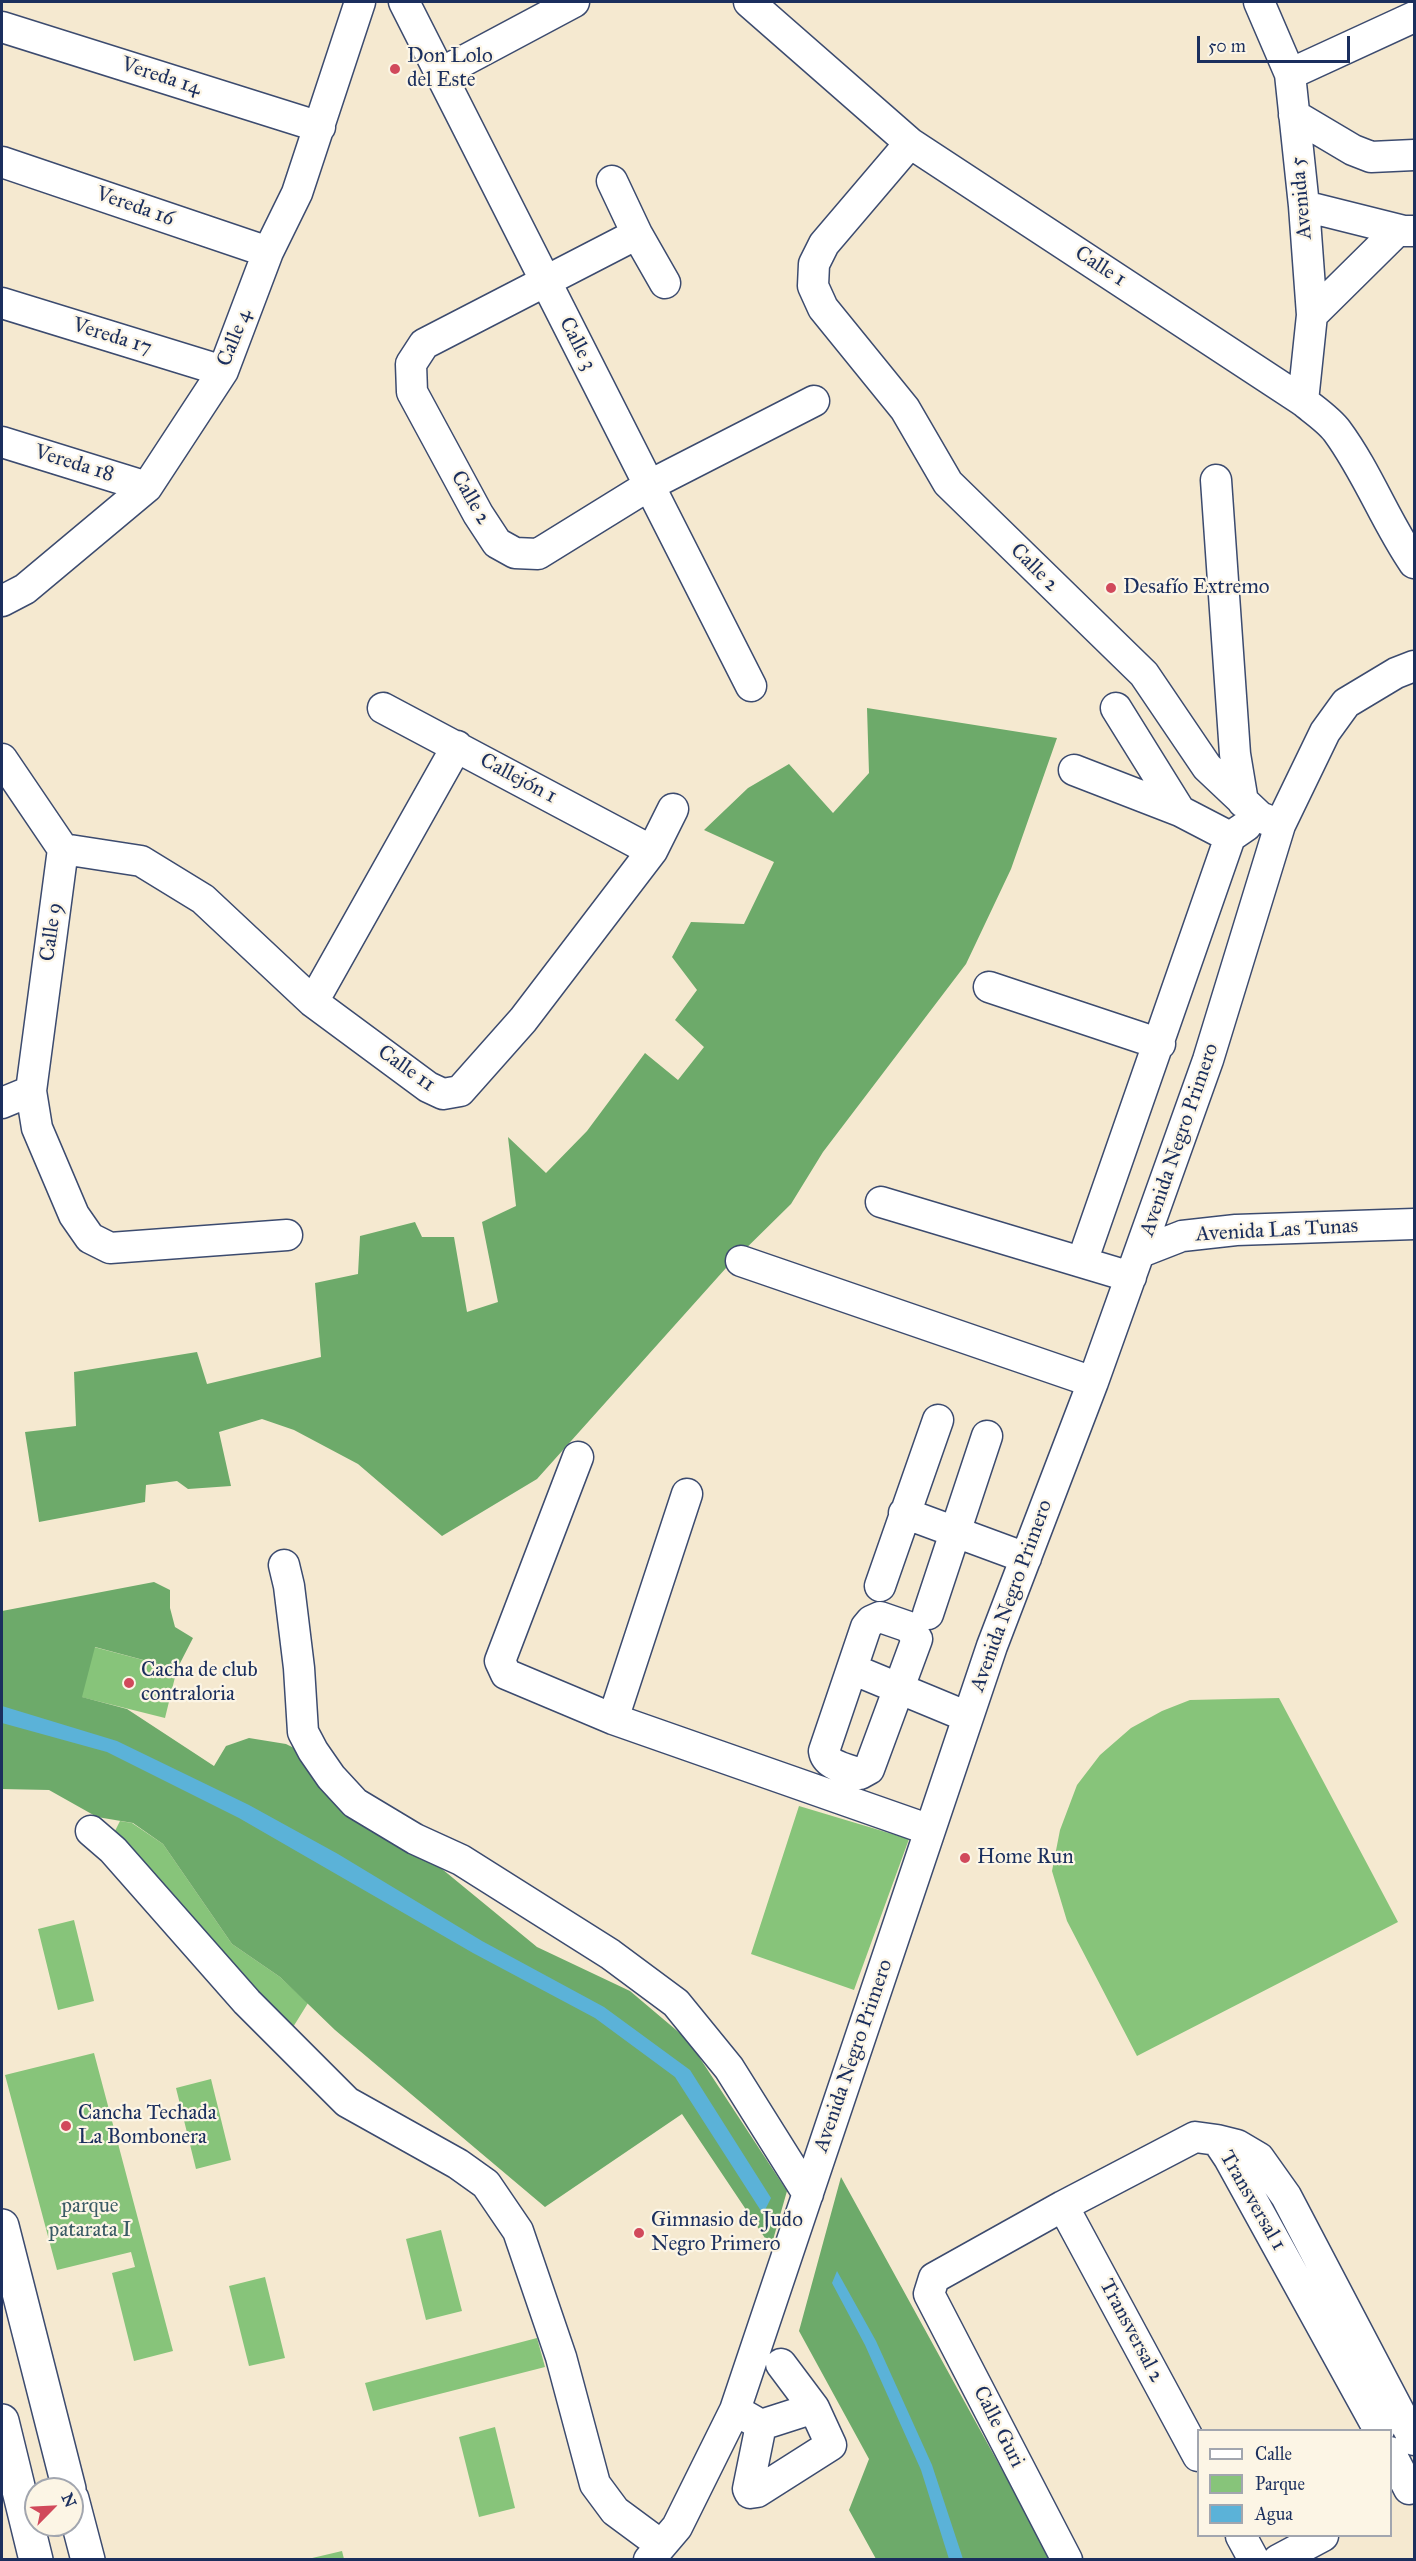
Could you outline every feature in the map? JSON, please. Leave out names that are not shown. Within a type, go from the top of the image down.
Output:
[{"type":"main road","points":[[2,2226],[66,2477]]},
{"type":"main road","points":[[2,2421],[36,2559]]},
{"type":"main road","points":[[82,2537],[88,2559]]},
{"type":"street","name":"Calle 3","points":[[404,2],[751,686]]},
{"type":"street","points":[[439,74],[574,2]]},
{"type":"street","name":"Calle 1","points":[[749,2],[910,143],[1303,401],[1336,429],[1377,495],[1403,546],[1414,562]]},
{"type":"street","name":"Avenida 5","points":[[1259,2],[1290,74],[1304,206],[1312,315],[1303,401]]},
{"type":"street","name":"Calle 4","points":[[10,590],[147,487],[223,371],[268,252],[297,193],[320,127],[353,3]]},
{"type":"street","points":[[1290,74],[1414,17]]},
{"type":"street","name":"Vereda 14","points":[[2,27],[320,127]]},
{"type":"street","points":[[1294,114],[1353,150],[1371,157],[1414,155]]},
{"type":"street","name":"Calle 2","points":[[910,143],[824,244],[814,264],[813,286],[823,308],[905,409],[948,483],[1144,674],[1207,767],[1261,815]]},
{"type":"street","name":"Vereda 16","points":[[2,162],[268,252]]},
{"type":"street","points":[[612,181],[664,283]]},
{"type":"street","points":[[1304,206],[1408,235]]},
{"type":"street","name":"Calle 2","points":[[637,234],[424,344],[411,364],[412,392],[478,514],[497,543],[515,553],[538,554],[648,486],[814,401]]},
{"type":"street","points":[[1312,315],[1408,235]]},
{"type":"street","name":"Vereda 17","points":[[2,303],[223,371]]},
{"type":"street","name":"Vereda 18","points":[[2,442],[147,487]]},
{"type":"street","points":[[1082,1262],[1160,1044],[1230,837],[1261,815],[1235,754],[1216,480]]},
{"type":"street","name":"Avenida Negro Primero","points":[[655,2552],[676,2527],[735,2410],[992,1646],[1094,1383],[1208,1060],[1261,815],[1346,703],[1396,673],[1414,666]]},
{"type":"street","name":"Callejón 1","points":[[383,708],[652,851]]},
{"type":"street","points":[[1116,708],[1180,811]]},
{"type":"street","points":[[313,1002],[458,747]]},
{"type":"street","points":[[2,759],[63,849]]},
{"type":"street","points":[[1074,770],[1180,811],[1230,837]]},
{"type":"street","name":"Calle 11","points":[[63,849],[141,861],[203,899],[313,1002],[428,1087],[443,1094],[460,1091],[523,1020],[652,851],[673,809]]},
{"type":"street","name":"Calle 9","points":[[63,849],[31,1091],[37,1128],[74,1215],[90,1238],[110,1248],[287,1235]]},
{"type":"street","points":[[989,987],[1160,1044]]},
{"type":"street","points":[[2,1103],[31,1091]]},
{"type":"street","points":[[881,1202],[1082,1262],[1136,1264]]},
{"type":"street","name":"Avenida Las Tunas","points":[[1136,1264],[1182,1236],[1236,1230],[1414,1224]]},
{"type":"street","points":[[741,1261],[1094,1383]]},
{"type":"street","points":[[880,1586],[938,1420]]},
{"type":"street","points":[[928,1614],[987,1436]]},
{"type":"street","points":[[578,1457],[500,1661],[506,1674],[613,1719],[930,1830]]},
{"type":"street","points":[[613,1719],[687,1494]]},
{"type":"street","points":[[904,1513],[1026,1558]]},
{"type":"street","points":[[284,1565],[289,1586],[299,1668],[303,1732],[331,1777],[355,1803],[415,1839],[461,1860],[550,1915],[610,1954],[676,2002],[729,2068],[808,2194]]},
{"type":"street","points":[[880,1617],[909,1628],[917,1639],[899,1688],[869,1769],[860,1774],[829,1762],[824,1751],[866,1627],[871,1621],[880,1617]]},
{"type":"street","points":[[852,1668],[968,1717]]},
{"type":"street","points":[[91,1831],[113,1850],[247,2002],[347,2102],[450,2159],[486,2184],[518,2231],[561,2357],[596,2484],[615,2511],[655,2552]]},
{"type":"street","name":"Transversal 1","points":[[929,2294],[934,2278],[1063,2206],[1195,2137],[1217,2140],[1378,2429]]},
{"type":"street","points":[[1217,2140],[1237,2145],[1259,2158],[1286,2196],[1414,2440]]},
{"type":"street","name":"Transversal 2","points":[[1063,2206],[1197,2454]]},
{"type":"street","name":"Calle Guri","points":[[929,2294],[1067,2559]]},
{"type":"street","points":[[766,2424],[748,2489],[750,2493],[757,2492],[831,2445],[813,2408],[781,2364]]},
{"type":"street","points":[[735,2410],[766,2424],[813,2408]]},
{"type":"street","points":[[766,2424],[785,2474]]},
{"type":"street","points":[[1392,2457],[1405,2491]]},
{"type":"street","points":[[1242,2537],[1254,2559]]},
{"type":"street","points":[[1278,2559],[1319,2537]]},
{"type":"green space","points":[[867,708],[1057,738],[1011,869],[966,964],[823,1152],[791,1204],[726,1268],[537,1479],[442,1536],[358,1464],[294,1430],[262,1419],[219,1432],[231,1486],[188,1489],[177,1481],[146,1485],[145,1502],[39,1522],[25,1432],[76,1426],[74,1372],[197,1352],[207,1384],[321,1357],[315,1283],[358,1274],[360,1236],[415,1222],[422,1237],[454,1237],[467,1312],[498,1302],[482,1222],[516,1206],[508,1137],[546,1173],[587,1131],[645,1053],[678,1080],[704,1047],[675,1020],[697,990],[672,957],[691,922],[744,924],[774,862],[704,830],[748,788],[789,764],[833,813],[869,773]]},
{"type":"green space","points":[[154,1582],[170,1590],[170,1608],[175,1627],[193,1638],[177,1669],[95,1647],[82,1697],[127,1709],[214,1766],[226,1746],[249,1738],[286,1744],[322,1762],[414,1846],[537,1947],[630,1991],[688,2040],[787,2191],[771,2247],[682,2114],[545,2207],[335,2030],[280,1977],[232,1944],[163,1844],[133,1823],[97,1817],[49,1790],[2,1789],[2,1611]]},
{"type":"green space","name":"Cacha de club contraloria","points":[[94,1647],[177,1669],[165,1718],[81,1697]]},
{"type":"green space","points":[[1279,1698],[1398,1922],[1137,2056],[1067,1921],[1052,1871],[1060,1830],[1077,1785],[1100,1755],[1131,1728],[1162,1711],[1190,1700]]},
{"type":"green space","points":[[799,1806],[909,1839],[854,1990],[751,1954]]},
{"type":"green space","points":[[120,1821],[132,1823],[163,1844],[232,1944],[280,1977],[308,2003],[290,2032],[112,1837]]},
{"type":"green space","points":[[74,1920],[94,2001],[58,2010],[38,1929]]},
{"type":"green space","name":"parque patarata I","points":[[94,2053],[173,2351],[134,2361],[112,2273],[135,2267],[131,2252],[57,2270],[5,2075]]},
{"type":"green space","points":[[211,2079],[231,2160],[196,2169],[176,2088]]},
{"type":"green space","points":[[841,2177],[1051,2559],[876,2559],[849,2510],[869,2459],[799,2331]]},
{"type":"green space","points":[[441,2230],[462,2311],[426,2320],[406,2239]]},
{"type":"green space","points":[[265,2277],[285,2358],[249,2366],[229,2286]]},
{"type":"green space","points":[[537,2338],[545,2367],[373,2411],[365,2383]]},
{"type":"green space","points":[[495,2427],[515,2508],[479,2517],[459,2437]]},
{"type":"green space","points":[[342,2551],[344,2559],[308,2559]]},
{"type":"water","points":[[2,1706],[117,1741],[249,1805],[338,1854],[482,1941],[604,2007],[690,2070],[771,2198],[763,2214],[675,2077],[595,2018],[473,1953],[239,1818],[107,1752],[2,1723]]},
{"type":"water","points":[[837,2271],[876,2341],[932,2465],[963,2559],[949,2559],[921,2470],[865,2345],[832,2283]]},
{"type":"place","name":"Don Lolo del Este","points":[[395,69]]},
{"type":"place","name":"Desafío Extremo","points":[[1111,588]]},
{"type":"place","name":"Cacha de club contraloria","points":[[129,1683]]},
{"type":"place","name":"Home Run","points":[[965,1858]]},
{"type":"place","name":"Cancha Techada La Bombonera","points":[[66,2126]]},
{"type":"place","name":"Gimnasio de Judo Negro Primero","points":[[639,2233]]}]
